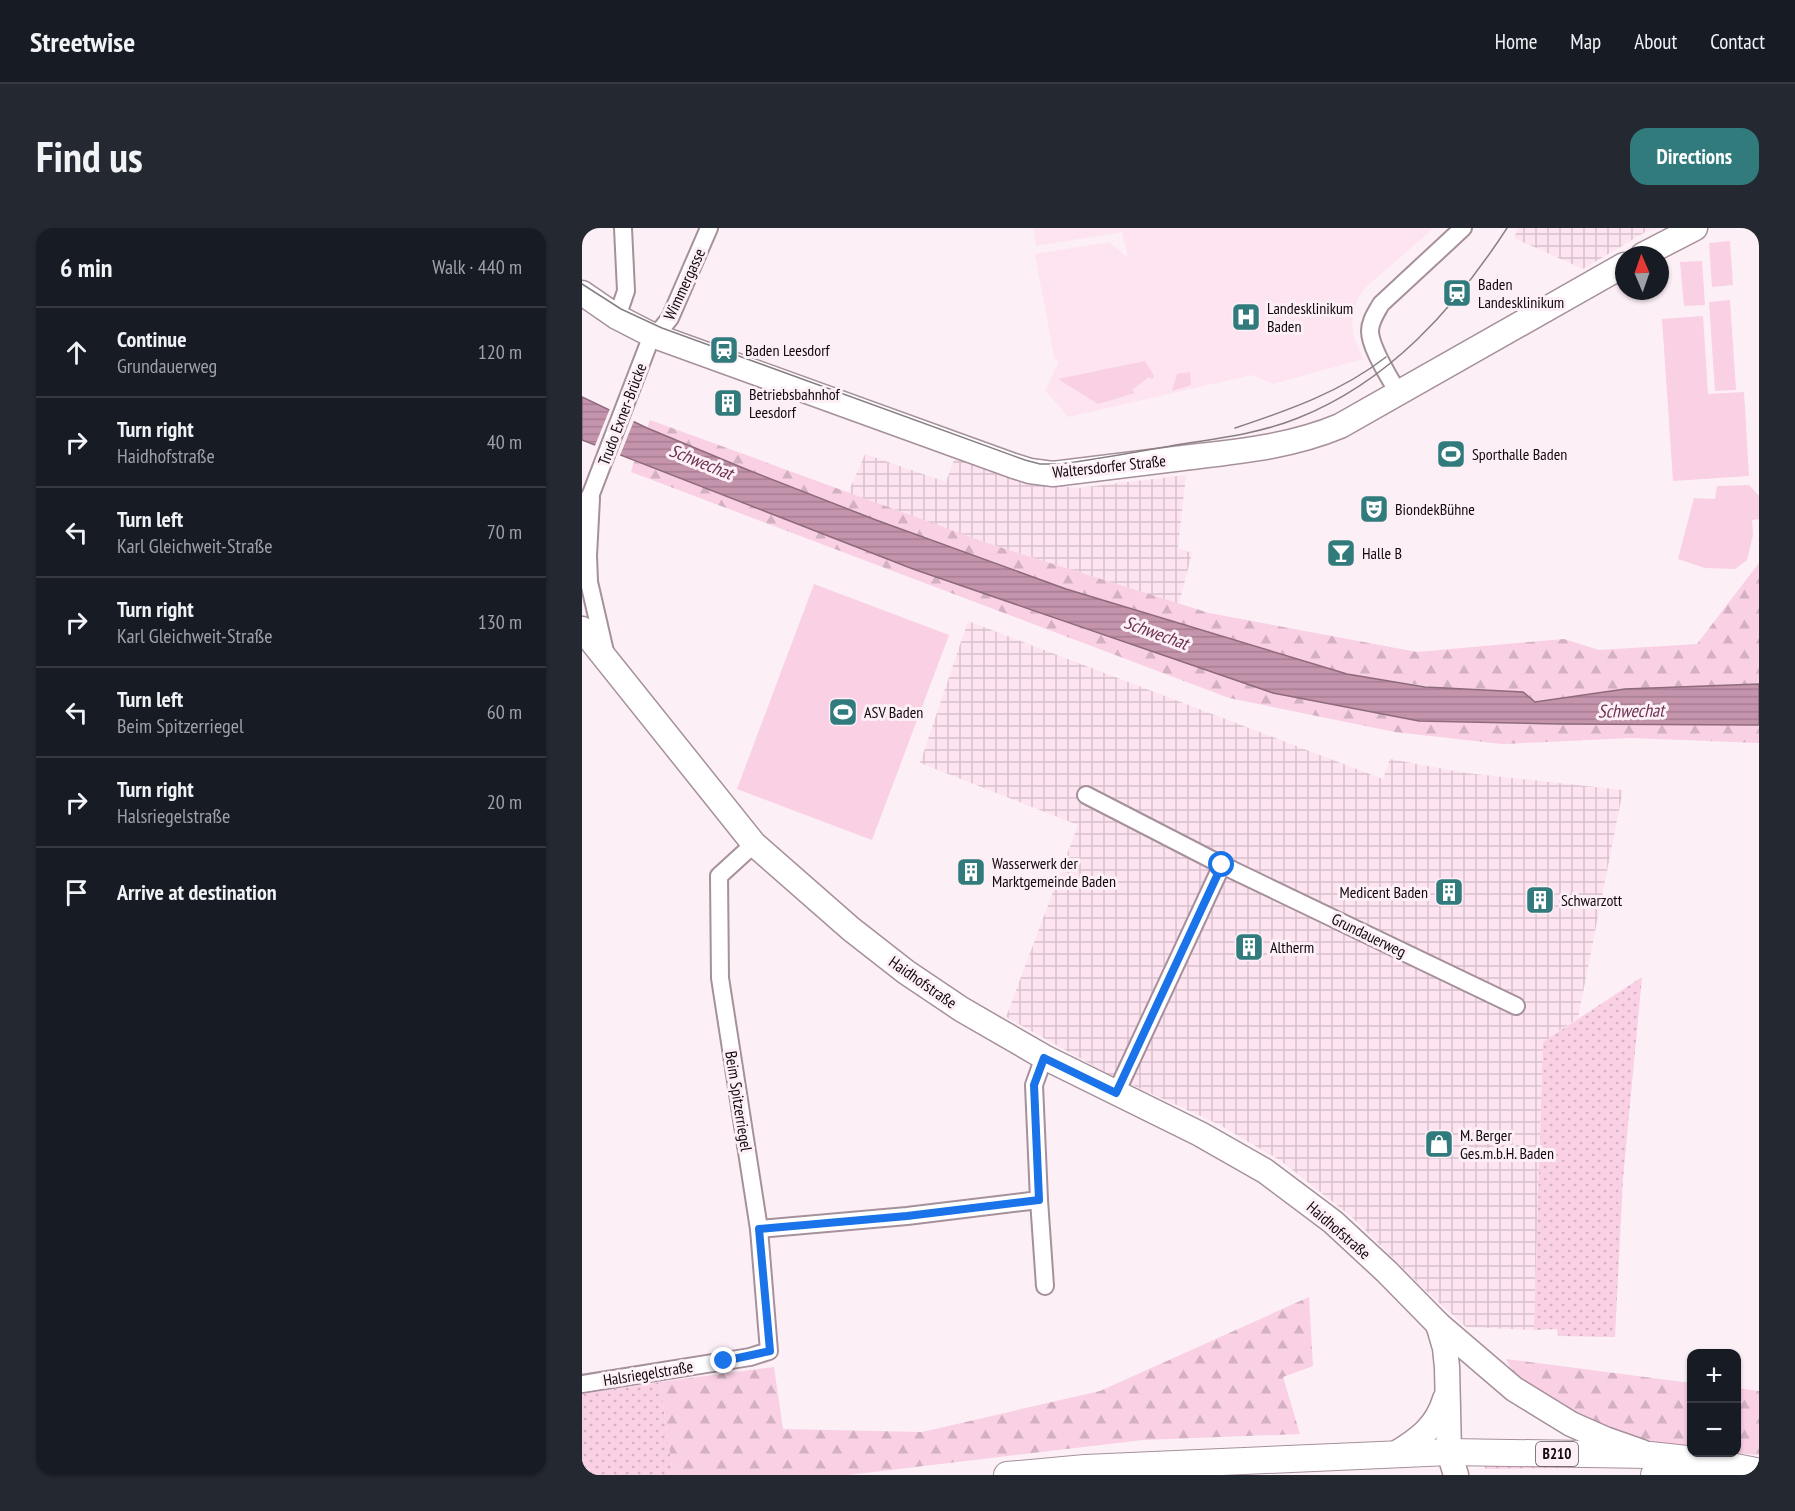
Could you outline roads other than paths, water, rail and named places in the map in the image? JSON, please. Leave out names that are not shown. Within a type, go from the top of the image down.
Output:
[{"type":"main road","points":[[1660,246],[1695,228]]},
{"type":"main road","name":"Waltersdorfer Straße","points":[[582,294],[617,317],[652,335],[1014,466],[1053,474],[1232,453],[1312,438],[1340,426],[1615,270]]},
{"type":"main road","points":[[582,629],[608,663]]},
{"type":"main road","name":"Haidhofstraße","points":[[608,663],[754,844],[851,929],[906,972],[961,1009],[1044,1058],[1200,1134],[1264,1171],[1333,1222],[1388,1272],[1438,1324],[1507,1383],[1534,1403],[1571,1424],[1652,1465]]},
{"type":"main road","name":"Haidhofstraße","points":[[1438,1324],[1445,1348],[1447,1391],[1457,1464]]},
{"type":"main road","points":[[1456,1340],[1462,1371],[1457,1464]]},
{"type":"main road","name":"Haidhofstraße","points":[[1395,1454],[1427,1432],[1443,1407],[1447,1391]]},
{"type":"main road","name":"B210","points":[[1007,1475],[1085,1468],[1395,1454],[1457,1464],[1652,1465],[1705,1461],[1758,1471]]},
{"type":"street","points":[[617,317],[627,291],[623,228]]},
{"type":"street","name":"Wimmergasse","points":[[652,335],[670,318],[709,228]]},
{"type":"street","points":[[1398,393],[1375,349],[1370,333],[1372,319],[1381,304],[1463,228]]},
{"type":"street","name":"Trudo Exner-Brücke","points":[[591,494],[652,335]]},
{"type":"street","points":[[582,510],[591,494]]},
{"type":"street","name":"Haidhofstraße","points":[[591,494],[589,582],[608,663]]},
{"type":"street","name":"Grundauerweg","points":[[1086,795],[1222,865],[1516,1006]]},
{"type":"street","name":"Beim Spitzerriegel","points":[[750,1357],[770,1351],[759,1229],[720,978],[719,876],[754,844]]},
{"type":"street","points":[[1116,1093],[1222,865]]},
{"type":"street","points":[[1044,1058],[1034,1085],[1045,1286]]},
{"type":"street","points":[[759,1229],[907,1216],[1039,1200]]},
{"type":"street","name":"Halsriegelstraße","points":[[582,1384],[750,1357]]},
{"type":"water","name":"Schwechat","points":[[582,397],[647,428],[748,470],[876,520],[1066,589],[1347,674],[1425,687],[1523,692],[1535,702],[1625,689],[1759,684],[1759,725],[1419,721],[1273,693],[913,569],[582,440]]},
{"type":"tram line","points":[[582,284],[621,309],[662,328],[1025,460],[1040,464],[1060,464],[1255,431],[1298,418],[1331,403],[1362,384],[1417,340],[1465,286],[1507,228]]},
{"type":"tram line","points":[[1235,428],[1295,407],[1333,390],[1386,357]]},
{"type":"place","name":"Baden Landesklinikum","points":[[1457,293]]},
{"type":"place","name":"Landesklinikum Baden","points":[[1246,317]]},
{"type":"place","name":"Baden Leesdorf","points":[[724,350]]},
{"type":"place","name":"Betriebsbahnhof Leesdorf","points":[[728,403]]},
{"type":"place","name":"Sporthalle Baden","points":[[1451,454]]},
{"type":"place","name":"BiondekBühne","points":[[1374,509]]},
{"type":"place","name":"Halle B","points":[[1341,553]]},
{"type":"place","name":"ASV Baden","points":[[843,712]]},
{"type":"place","name":"Wasserwerk der Marktgemeinde Baden","points":[[971,872]]},
{"type":"place","name":"Medicent Baden","points":[[1449,892]]},
{"type":"place","name":"Schwarzott","points":[[1540,900]]},
{"type":"place","name":"Altherm","points":[[1249,947]]},
{"type":"place","name":"M. Berger Ges.m.b.H. Baden","points":[[1439,1144]]}]
